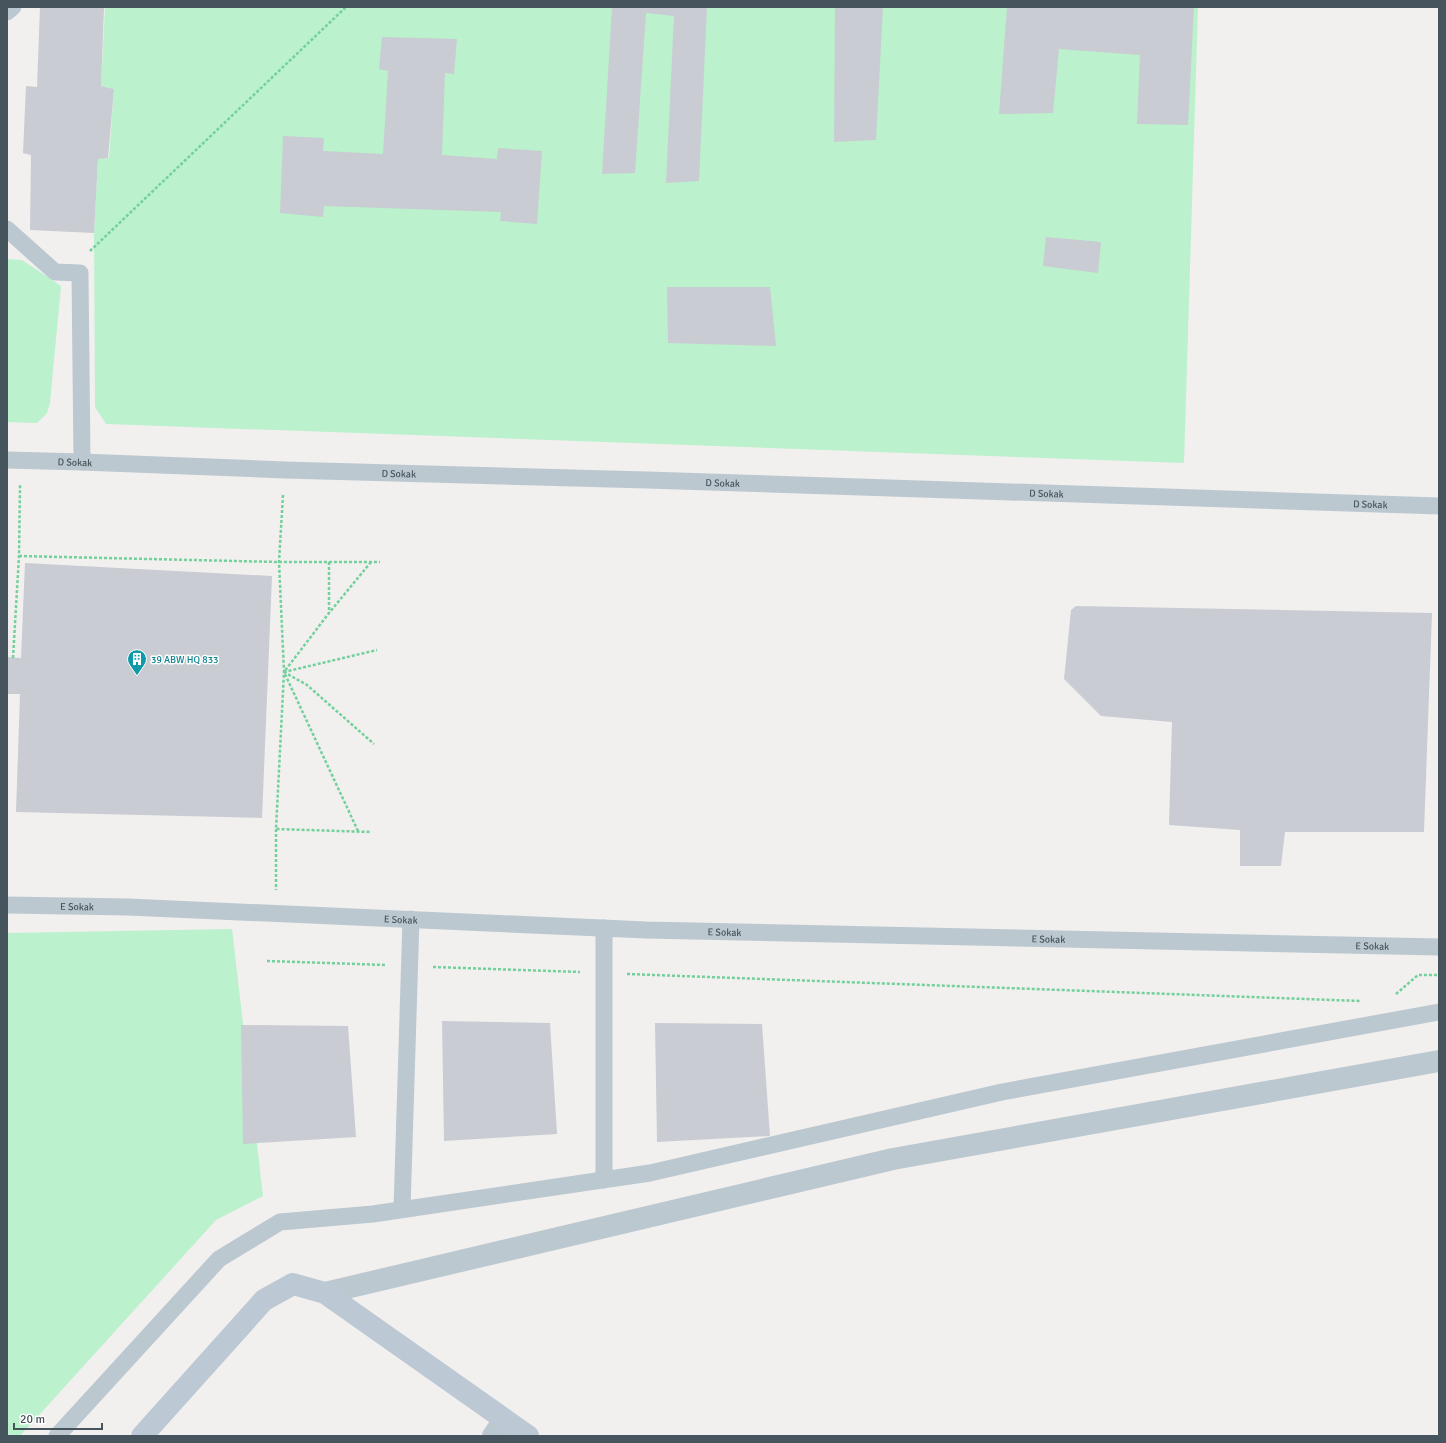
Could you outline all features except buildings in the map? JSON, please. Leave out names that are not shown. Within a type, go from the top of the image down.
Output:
[{"type":"main road","points":[[142,1436],[264,1300],[293,1284],[325,1293],[498,1428],[528,1436]]},
{"type":"street","points":[[325,1293],[893,1159],[1439,1061]]},
{"type":"lane","points":[[7,12],[13,7]]},
{"type":"lane","points":[[7,229],[55,272],[80,273],[82,462]]},
{"type":"lane","name":"D Sokak","points":[[14,460],[285,470],[662,480],[1439,506]]},
{"type":"lane","name":"E Sokak","points":[[8,905],[128,907],[604,928],[1439,947]]},
{"type":"lane","points":[[402,1209],[411,919]]},
{"type":"lane","points":[[604,928],[604,1180]]},
{"type":"lane","points":[[57,1436],[219,1259],[280,1222],[373,1214],[650,1173],[1002,1092],[1439,1012]]},
{"type":"path","points":[[68,272],[346,7]]},
{"type":"path","points":[[13,658],[19,556],[14,460]]},
{"type":"path","points":[[276,913],[276,829],[284,672],[279,562],[285,470]]},
{"type":"path","points":[[19,556],[279,562],[380,562]]},
{"type":"path","points":[[329,562],[330,613]]},
{"type":"path","points":[[284,672],[372,562]]},
{"type":"path","points":[[284,672],[377,650]]},
{"type":"path","points":[[284,672],[307,685],[374,744]]},
{"type":"path","points":[[284,672],[358,831]]},
{"type":"path","points":[[276,829],[371,832]]},
{"type":"path","points":[[267,961],[1366,1001]]},
{"type":"path","points":[[1391,996],[1397,994],[1418,975],[1439,975]]},
{"type":"green space","points":[[105,7],[1198,7],[1184,463],[106,424],[95,407],[94,233],[98,159],[109,158],[114,89],[101,86]]},
{"type":"green space","points":[[7,259],[22,260],[61,286],[50,403],[47,413],[37,423],[7,422]]},
{"type":"green space","points":[[232,929],[263,1196],[216,1220],[20,1436],[7,1436],[7,933]]},
{"type":"place","name":"39 ABW HQ 833","points":[[137,676]]}]
